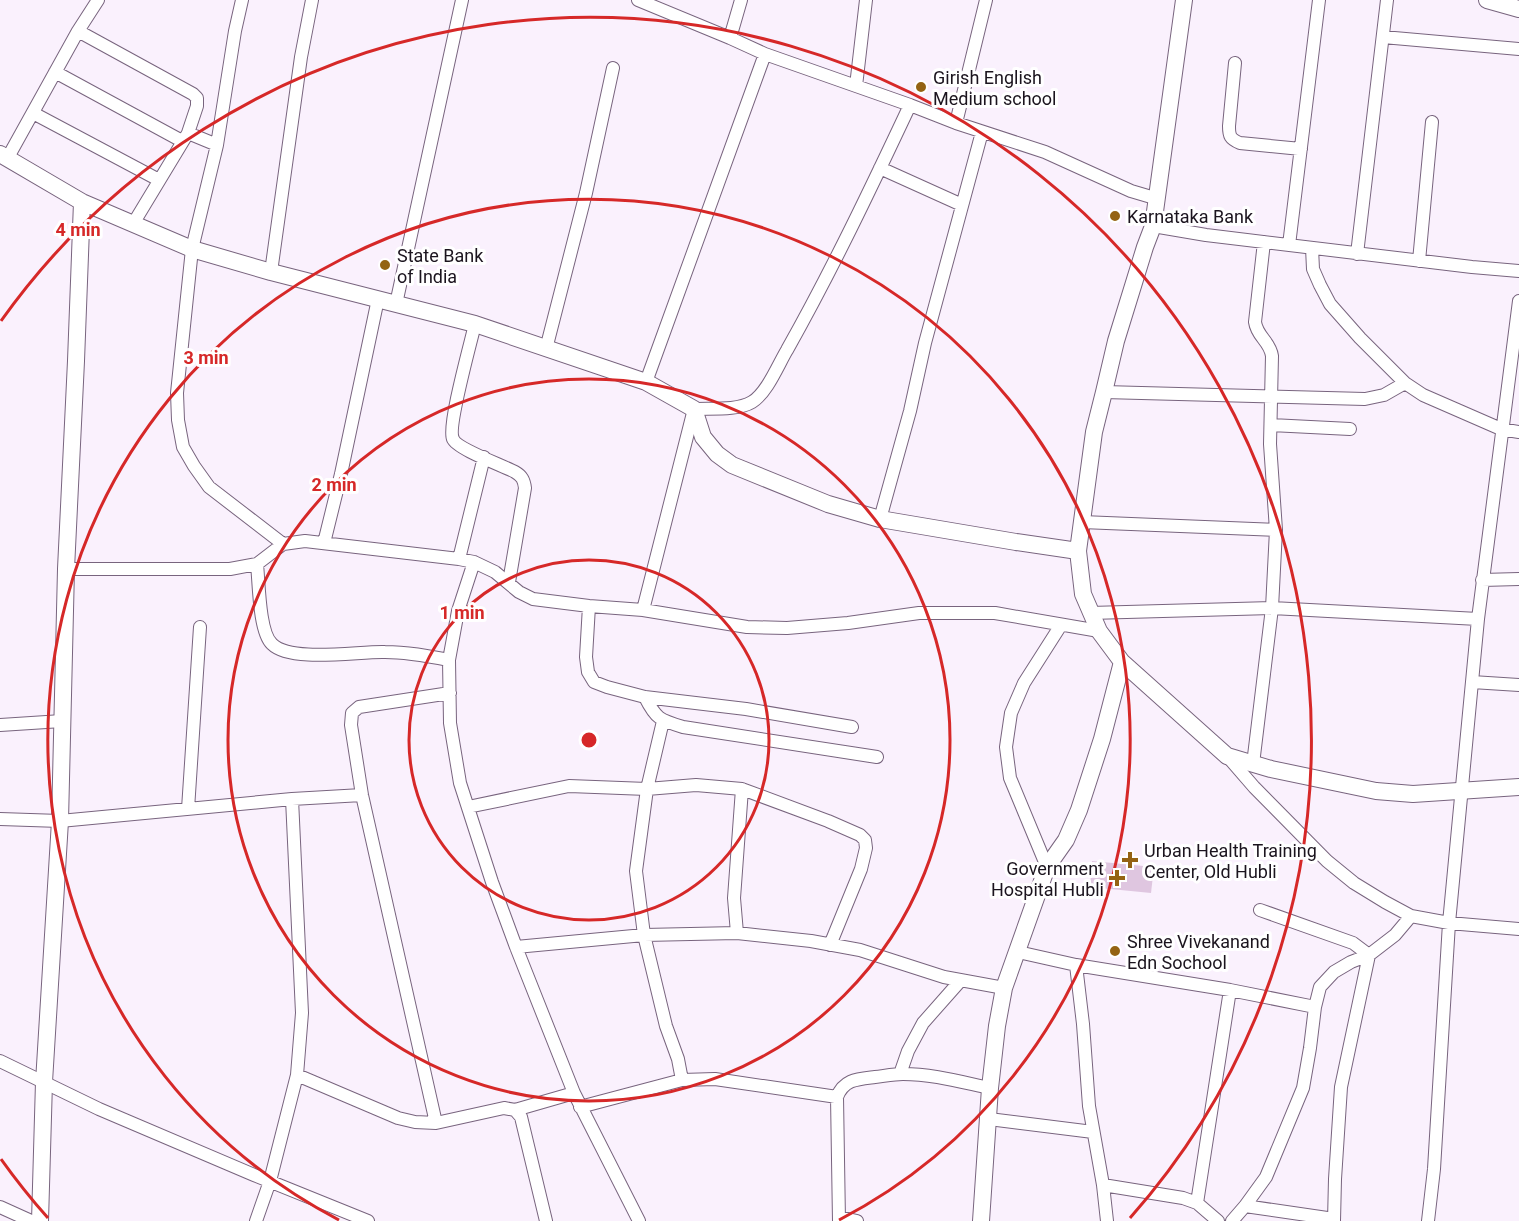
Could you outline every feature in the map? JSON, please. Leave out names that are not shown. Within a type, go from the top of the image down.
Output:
[{"type":"main road","points":[[1184,0],[1153,226],[1116,341],[1094,432],[1078,551],[1083,594],[1090,613],[1099,632],[1122,662],[1227,756],[1271,769],[1376,791],[1413,794],[1519,787]]},
{"type":"main road","points":[[1487,0],[1519,9]]},
{"type":"main road","points":[[3,157],[82,202],[192,249],[475,324],[646,382],[694,409],[703,437],[717,454],[732,465],[828,504],[880,519],[1078,551]]},
{"type":"main road","points":[[40,1221],[44,1082],[60,821],[66,569],[82,202]]},
{"type":"main road","points":[[981,1221],[990,1088],[1004,988],[1047,867],[1066,840],[1079,810],[1102,740],[1122,662]]},
{"type":"street","points":[[3,157],[33,113],[78,31],[98,0]]},
{"type":"street","points":[[242,0],[217,145],[192,249],[177,393],[178,420],[183,447],[209,487],[283,544]]},
{"type":"street","points":[[272,272],[301,57],[312,0]]},
{"type":"street","points":[[396,304],[462,0]]},
{"type":"street","points":[[730,38],[741,0]]},
{"type":"street","points":[[856,86],[866,0]]},
{"type":"street","points":[[956,123],[986,0]]},
{"type":"street","points":[[1289,245],[1319,0]]},
{"type":"street","points":[[1358,254],[1387,0]]},
{"type":"street","points":[[644,1],[765,54],[956,123],[1045,152],[1131,191],[1158,199]]},
{"type":"street","points":[[78,31],[197,98],[197,106],[185,137],[133,224]]},
{"type":"street","points":[[1383,37],[1519,49]]},
{"type":"street","points":[[646,382],[765,54]]},
{"type":"street","points":[[1234,63],[1229,136],[1233,141],[1240,143],[1301,149]]},
{"type":"street","points":[[546,349],[613,68]]},
{"type":"street","points":[[55,72],[185,137],[217,145]]},
{"type":"street","points":[[643,610],[694,409],[738,408],[751,403],[761,394],[842,246],[910,105]]},
{"type":"street","points":[[33,113],[159,180]]},
{"type":"street","points":[[1419,261],[1432,122]]},
{"type":"street","points":[[880,519],[982,132]]},
{"type":"street","points":[[880,168],[962,205]]},
{"type":"street","points":[[1153,226],[1206,236],[1519,271]]},
{"type":"street","points":[[1253,764],[1272,608],[1276,530],[1270,444],[1272,356],[1271,347],[1256,329],[1255,322],[1264,242]]},
{"type":"street","points":[[1312,248],[1313,269],[1330,304],[1405,383],[1423,395],[1501,429],[1519,432]]},
{"type":"street","points":[[324,543],[378,299]]},
{"type":"street","points":[[1428,1221],[1434,1168],[1449,923],[1461,790],[1482,580],[1519,301]]},
{"type":"street","points":[[475,324],[451,429],[453,440],[461,447],[515,472],[524,482],[525,488],[509,582]]},
{"type":"street","points":[[1104,392],[1365,399],[1384,395],[1405,383]]},
{"type":"street","points":[[1270,425],[1350,429]]},
{"type":"street","points":[[459,559],[484,457]]},
{"type":"street","points":[[1082,522],[1276,530]]},
{"type":"street","points":[[66,569],[230,569],[257,564],[283,544],[305,541],[474,562],[495,572],[519,592],[533,598],[557,603],[643,610],[747,627],[838,624],[919,613],[995,613],[1099,632]]},
{"type":"street","points":[[474,562],[458,611],[449,660],[450,723],[460,783],[492,882],[574,1093],[639,1221]]},
{"type":"street","points":[[257,564],[262,622],[271,644],[282,651],[303,655],[409,653],[449,660]]},
{"type":"street","points":[[1482,580],[1519,579]]},
{"type":"street","points":[[589,606],[586,657],[588,672],[594,682],[645,697],[746,709],[852,727]]},
{"type":"street","points":[[1090,613],[1272,608],[1478,619]]},
{"type":"street","points":[[1047,867],[1010,778],[1006,747],[1011,712],[1024,683],[1061,626]]},
{"type":"street","points":[[188,809],[200,627]]},
{"type":"street","points":[[1472,682],[1519,685]]},
{"type":"street","points":[[436,1123],[362,795],[351,725],[352,713],[358,707],[450,693]]},
{"type":"street","points":[[645,697],[652,711],[663,720],[683,727],[877,757]]},
{"type":"street","points":[[663,720],[647,789],[636,871],[644,935],[682,1080]]},
{"type":"street","points":[[0,725],[62,721]]},
{"type":"street","points":[[1227,756],[1254,787],[1327,861],[1354,883],[1385,902],[1411,916],[1449,923],[1519,929]]},
{"type":"street","points":[[468,807],[569,786],[647,789],[696,785],[742,789],[828,821],[860,835],[865,840],[866,848],[865,856],[830,945]]},
{"type":"street","points":[[737,933],[734,898],[742,789]]},
{"type":"street","points":[[0,819],[60,821],[292,799],[362,795]]},
{"type":"street","points":[[256,1221],[270,1181],[297,1074],[302,1013],[292,799]]},
{"type":"street","points":[[1260,910],[1353,943],[1369,955]]},
{"type":"street","points":[[1232,1221],[1266,1177],[1303,1088],[1320,987],[1334,972],[1369,955],[1395,935],[1411,916]]},
{"type":"street","points":[[516,947],[644,935],[737,933],[776,936],[860,951],[944,977],[1004,988]]},
{"type":"street","points":[[1018,951],[1076,965],[1230,990],[1315,1007]]},
{"type":"street","points":[[1245,1206],[1334,1220],[1341,1087],[1369,955]]},
{"type":"street","points":[[1076,965],[1089,1106],[1107,1221]]},
{"type":"street","points":[[900,1074],[908,1051],[923,1023],[961,980]]},
{"type":"street","points":[[1197,1203],[1230,990]]},
{"type":"street","points":[[0,1061],[99,1109],[368,1221]]},
{"type":"street","points":[[297,1074],[398,1118],[415,1122],[436,1123],[504,1108],[515,1110],[574,1093]]},
{"type":"street","points":[[857,1221],[839,1219],[837,1097],[844,1084],[855,1080],[900,1074],[928,1075],[990,1088]]},
{"type":"street","points":[[580,1107],[682,1080],[715,1079],[837,1097]]},
{"type":"street","points":[[515,1110],[521,1117],[546,1221]]},
{"type":"street","points":[[989,1119],[1093,1132]]},
{"type":"street","points":[[1103,1185],[1183,1198],[1197,1203],[1218,1221]]},
{"type":"street","points":[[0,1207],[31,1221]]},
{"type":"building","points":[[1092,861],[1154,867],[1151,893],[1090,887]]},
{"type":"place","name":"Girish English Medium school","points":[[921,87]]},
{"type":"place","name":"Karnataka Bank","points":[[1115,216]]},
{"type":"place","name":"State Bank of India","points":[[385,265]]},
{"type":"place","name":"Urban Health Training Center, Old Hubli","points":[[1130,860]]},
{"type":"place","name":"Government Hospital Hubli","points":[[1117,878]]},
{"type":"place","name":"Shree Vivekanand Edn Sochool","points":[[1115,951]]}]
